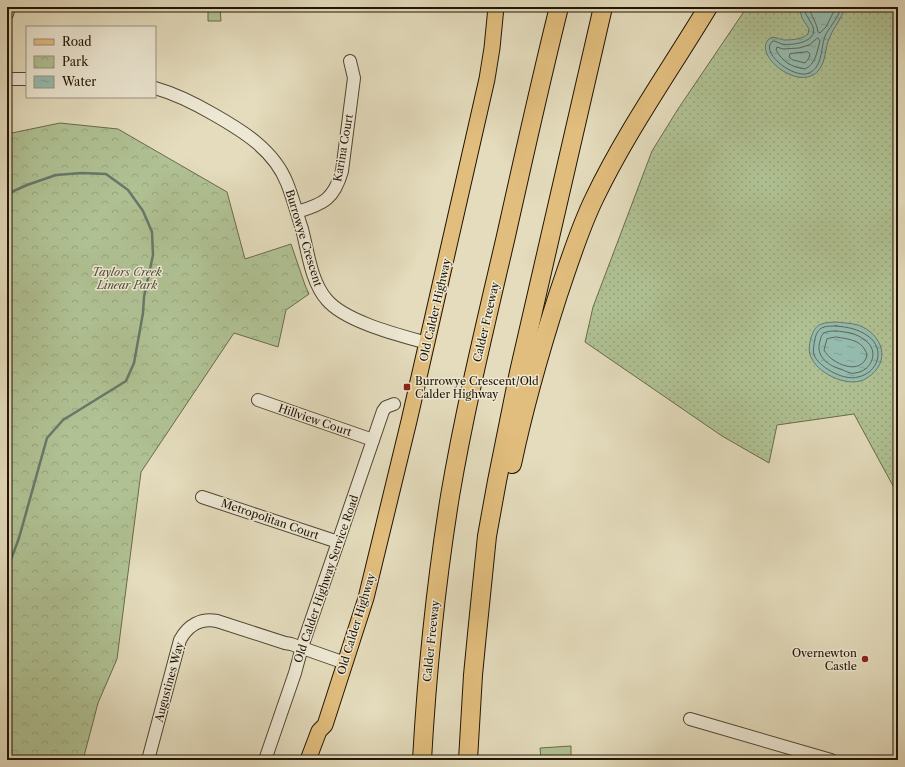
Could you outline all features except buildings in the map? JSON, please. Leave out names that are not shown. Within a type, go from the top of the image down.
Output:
[{"type":"highway","name":"Calder Freeway","points":[[422,760],[432,633],[440,564],[451,494],[468,403],[558,7]]},
{"type":"highway","points":[[468,760],[474,661],[487,536],[519,372],[603,7]]},
{"type":"highway","points":[[470,725],[475,674],[490,576],[515,452],[542,345],[572,251],[592,201],[616,156],[708,7]]},
{"type":"main road","name":"Old Calder Highway","points":[[316,760],[326,733],[325,725],[366,598],[427,343],[487,79],[496,7]]},
{"type":"main road","name":"Old Calder Highway","points":[[308,760],[319,730],[325,725]]},
{"type":"street","points":[[7,14],[9,7]]},
{"type":"street","name":"Karina Court","points":[[297,212],[315,206],[330,197],[340,179],[354,78],[350,61]]},
{"type":"street","points":[[7,79],[26,79]]},
{"type":"street","name":"Burrowye Crescent","points":[[156,88],[174,93],[190,101],[236,127],[261,146],[287,182],[316,280],[327,300],[336,308],[351,317],[427,343]]},
{"type":"street","name":"Hillview Court","points":[[258,400],[373,440]]},
{"type":"street","name":"Old Calder Highway Service Road","points":[[265,760],[383,411],[386,407],[394,404]]},
{"type":"street","name":"Metropolitan Court","points":[[202,497],[338,542]]},
{"type":"street","name":"Augustines Way","points":[[148,760],[180,640],[187,629],[203,621],[217,621],[345,663]]},
{"type":"street","points":[[690,719],[831,760]]},
{"type":"green space","points":[[208,7],[220,7],[221,21],[208,21]]},
{"type":"green space","points":[[747,7],[898,7],[898,495],[854,414],[777,425],[769,463],[722,436],[585,342],[593,307],[652,151],[678,109]]},
{"type":"green space","name":"Taylors Creek Linear Park","points":[[60,123],[118,129],[227,192],[245,259],[291,244],[309,294],[286,310],[278,347],[234,333],[141,472],[117,659],[98,703],[83,760],[7,760],[7,327],[12,321],[7,319],[7,134]]},
{"type":"green space","points":[[571,746],[571,760],[541,760],[540,748]]},
{"type":"water","points":[[799,7],[845,7],[828,41],[821,67],[810,76],[800,77],[790,75],[781,69],[767,55],[765,47],[768,40],[772,37],[783,40],[791,40],[806,36],[808,34],[809,29],[802,18]]},
{"type":"water","points":[[836,322],[850,323],[867,329],[878,342],[882,357],[880,364],[867,378],[853,382],[836,379],[816,365],[812,359],[809,352],[809,346],[815,329],[823,324]]},
{"type":"waterway","points":[[7,194],[56,175],[82,173],[106,174],[128,190],[143,211],[152,232],[153,255],[144,297],[143,313],[134,363],[126,381],[63,420],[47,438],[19,538],[7,570]]},
{"type":"place","name":"Burrowye Crescent/Old Calder Highway","points":[[407,387]]},
{"type":"place","name":"Overnewton Castle","points":[[865,659]]}]
